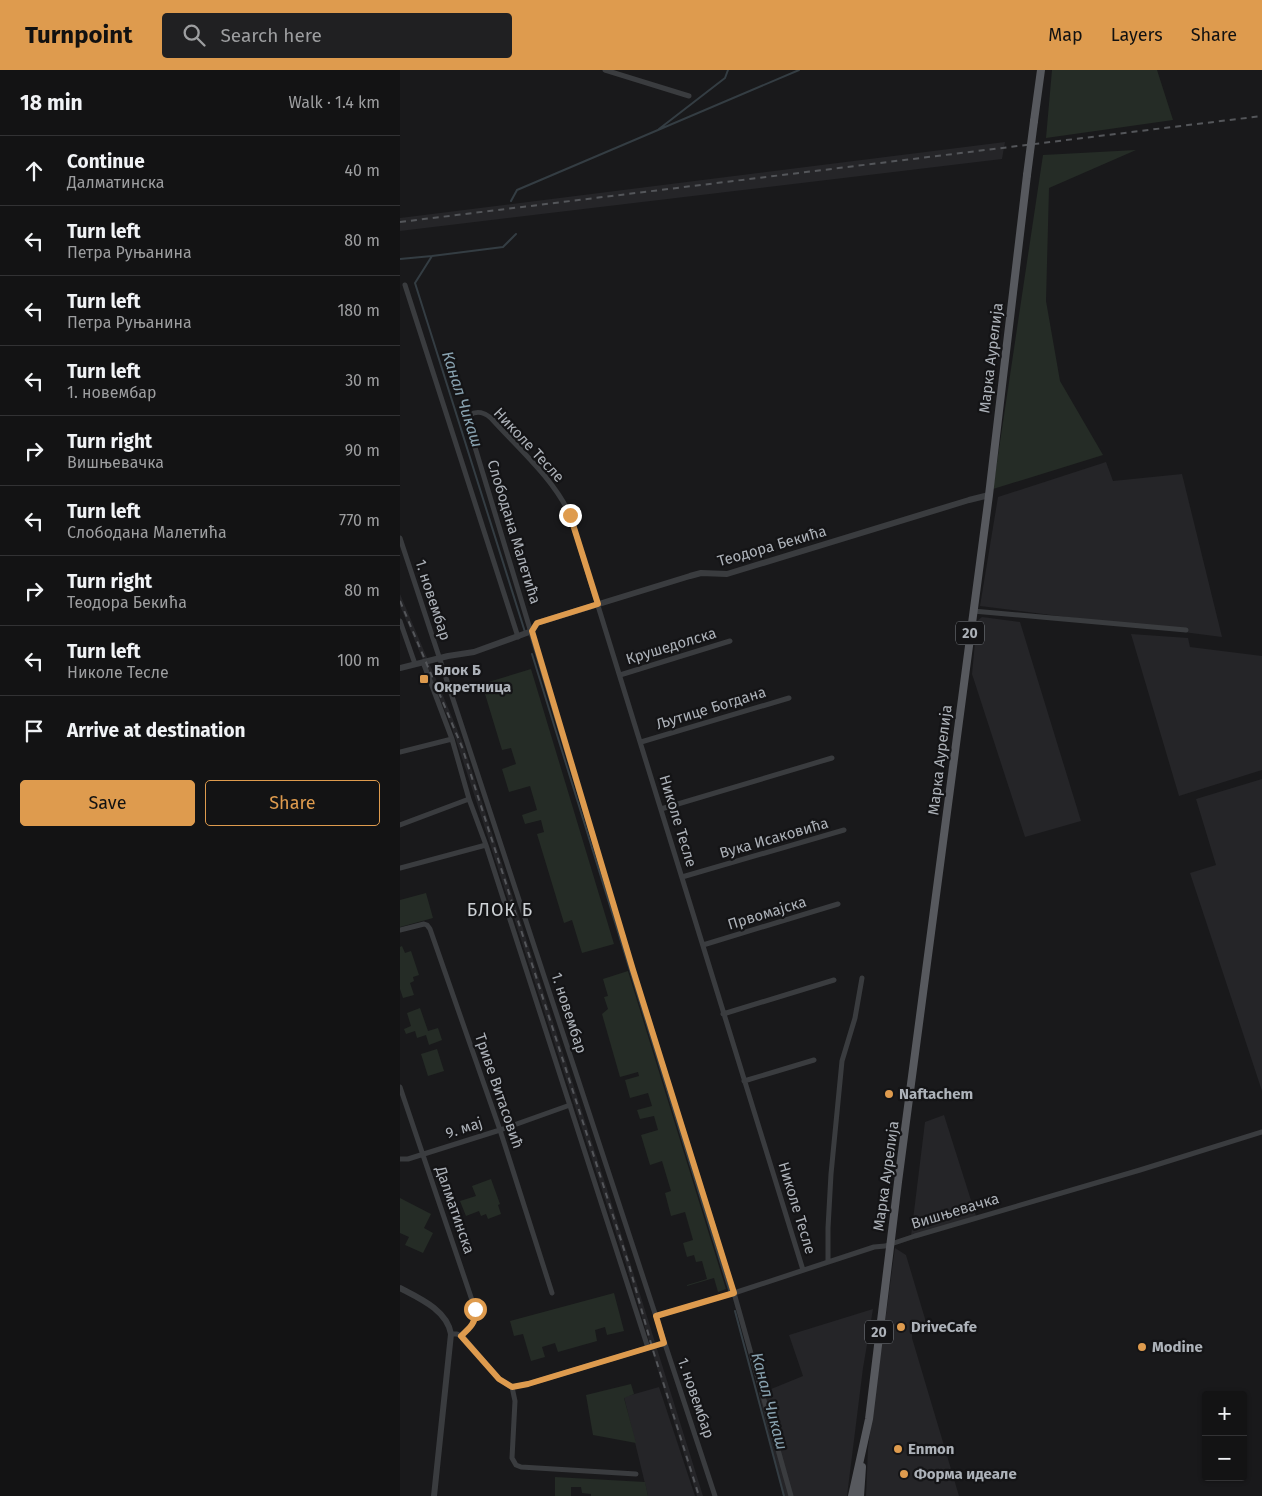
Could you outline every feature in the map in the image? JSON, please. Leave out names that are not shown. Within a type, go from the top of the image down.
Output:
[{"type":"main road","name":"Марка Аурелија","points":[[860,1496],[863,1452],[989,495],[1041,70]]},
{"type":"main road","name":"Марка Аурелија","points":[[852,1496],[863,1452]]},
{"type":"street","points":[[605,70],[689,96]]},
{"type":"street","name":"Слободана Малетића","points":[[405,285],[519,637]]},
{"type":"street","name":"Слободана Малетића","points":[[476,412],[470,414],[471,434],[636,979],[734,1293],[791,1496]]},
{"type":"street","name":"Николе Тесле","points":[[476,412],[491,418],[564,501],[570,515],[803,1270]]},
{"type":"street","name":"Теодора Бекића","points":[[400,668],[439,658],[474,652],[530,632],[537,623],[701,573],[727,574],[989,495]]},
{"type":"street","name":"1. новембар","points":[[400,538],[715,1496]]},
{"type":"street","points":[[973,611],[1186,630]]},
{"type":"street","points":[[400,621],[415,664]]},
{"type":"street","name":"Крушедолска","points":[[620,675],[730,641]]},
{"type":"street","name":"1. новембар","points":[[423,662],[452,739],[648,1348]]},
{"type":"street","name":"Љутице Богдана","points":[[641,742],[789,698]]},
{"type":"street","points":[[400,752],[452,739]]},
{"type":"street","points":[[661,809],[832,758]]},
{"type":"street","points":[[400,825],[470,799]]},
{"type":"street","name":"Вука Исаковића","points":[[682,877],[844,830]]},
{"type":"street","points":[[400,868],[486,845]]},
{"type":"street","name":"Првомајска","points":[[703,945],[838,904]]},
{"type":"street","name":"Триве Витасовић","points":[[400,930],[422,924],[428,926],[500,1130],[552,1292]]},
{"type":"street","points":[[828,1262],[830,1201],[842,1061],[855,1018],[862,978]]},
{"type":"street","points":[[723,1014],[834,980]]},
{"type":"street","points":[[744,1081],[814,1060]]},
{"type":"street","name":"Далматинска","points":[[400,1087],[475,1309],[474,1324],[461,1336]]},
{"type":"street","name":"9. мај","points":[[400,1160],[500,1130],[570,1105]]},
{"type":"street","name":"Вишњевачка","points":[[656,1316],[734,1293],[874,1247],[891,1244],[1262,1132]]},
{"type":"street","points":[[400,1288],[430,1305],[439,1313],[447,1323],[451,1334],[434,1496]]},
{"type":"street","points":[[451,1334],[461,1336],[499,1379],[512,1387],[528,1384],[664,1343]]},
{"type":"street","points":[[512,1387],[515,1401],[512,1458],[516,1466],[636,1474]]},
{"type":"shaded area","points":[[1052,70],[1157,70],[1173,120],[1046,138]]},
{"type":"shaded area","points":[[1005,142],[1002,159],[400,231],[400,218]]},
{"type":"shaded area","points":[[1136,150],[1049,188],[1046,301],[1060,381],[1103,455],[993,489],[1043,155]]},
{"type":"shaded area","points":[[1106,462],[1113,481],[1182,474],[1222,637],[980,606],[998,497]]},
{"type":"shaded area","points":[[400,594],[463,743],[609,1195],[703,1496],[697,1496],[625,1261],[451,725],[400,606]]},
{"type":"shaded area","points":[[982,617],[1020,622],[1081,821],[1025,837],[972,674],[977,621]]},
{"type":"shaded area","points":[[1131,634],[1188,638],[1190,647],[1262,656],[1262,770],[1179,796]]},
{"type":"shaded area","points":[[531,669],[614,944],[582,953],[572,920],[564,923],[537,834],[544,832],[541,820],[525,824],[522,815],[537,810],[530,786],[509,792],[502,769],[516,764],[511,748],[502,750],[482,684]]},
{"type":"shaded area","points":[[1262,779],[1262,1091],[1190,873],[1216,865],[1196,799]]},
{"type":"shaded area","points":[[426,893],[433,918],[400,927],[400,900]]},
{"type":"shaded area","points":[[402,946],[405,953],[411,951],[419,975],[413,977],[414,981],[410,983],[414,995],[403,998],[400,989],[400,947]]},
{"type":"shaded area","points":[[628,971],[726,1289],[718,1292],[714,1278],[687,1286],[707,1279],[702,1261],[696,1262],[694,1255],[687,1257],[683,1243],[693,1240],[685,1212],[671,1216],[665,1193],[671,1191],[662,1161],[650,1165],[641,1135],[658,1130],[654,1116],[640,1119],[637,1110],[652,1106],[648,1093],[630,1098],[625,1080],[639,1076],[638,1072],[620,1077],[602,1014],[608,1009],[604,997],[608,996],[603,979]]},
{"type":"shaded area","points":[[420,1008],[428,1031],[438,1028],[442,1040],[429,1045],[426,1035],[417,1038],[415,1031],[406,1034],[404,1029],[411,1026],[407,1013]]},
{"type":"shaded area","points":[[437,1049],[444,1071],[428,1076],[421,1054]]},
{"type":"shaded area","points":[[944,1115],[976,1216],[911,1236],[925,1122]]},
{"type":"shaded area","points":[[491,1179],[500,1204],[498,1205],[501,1214],[488,1219],[486,1214],[481,1216],[479,1211],[466,1216],[460,1201],[476,1196],[472,1186]]},
{"type":"shaded area","points":[[400,1198],[431,1214],[424,1228],[433,1233],[423,1253],[405,1245],[409,1237],[400,1233]]},
{"type":"shaded area","points":[[895,1248],[906,1255],[926,1322],[912,1328],[912,1338],[959,1496],[866,1496],[868,1448]]},
{"type":"shaded area","points":[[614,1293],[624,1331],[607,1335],[605,1327],[595,1330],[597,1341],[558,1352],[555,1343],[542,1347],[545,1357],[531,1361],[523,1334],[514,1336],[510,1321]]},
{"type":"shaded area","points":[[873,1309],[863,1368],[847,1496],[783,1496],[759,1394],[803,1376],[789,1335]]},
{"type":"shaded area","points":[[631,1384],[634,1394],[624,1398],[636,1443],[593,1435],[586,1395]]},
{"type":"shaded area","points":[[659,1387],[695,1496],[648,1496],[624,1397]]},
{"type":"shaded area","points":[[555,1477],[645,1482],[648,1496],[591,1496],[591,1494],[582,1493],[581,1487],[571,1487],[571,1496],[555,1496]]},
{"type":"waterway","points":[[659,129],[725,78],[728,70]]},
{"type":"waterway","name":"Канал Чикаш","points":[[511,201],[517,190],[799,70]]},
{"type":"waterway","name":"Канал Чикаш","points":[[516,234],[503,247],[432,256],[415,283],[525,632]]},
{"type":"waterway","points":[[400,259],[432,256]]},
{"type":"waterway","name":"Канал Чикаш","points":[[532,654],[730,1293]]},
{"type":"waterway","name":"Канал Чикаш","points":[[735,1311],[784,1496]]},
{"type":"railway","points":[[400,222],[1262,116]]},
{"type":"railway","points":[[400,601],[462,747],[629,1265],[652,1347],[699,1496]]},
{"type":"place","name":"Блок Б Окретница","points":[[424,679]]},
{"type":"place","name":"Naftachem","points":[[889,1094]]},
{"type":"place","name":"DriveCafe","points":[[901,1327]]},
{"type":"place","name":"Modine","points":[[1142,1347]]},
{"type":"place","name":"Enmon","points":[[898,1449]]},
{"type":"place","name":"Форма идеале","points":[[904,1474]]},
{"type":"district","name":"БЛОК Б","points":[[500,910]]},
{"type":"route","points":[[475,1309],[474,1324],[461,1336],[499,1379],[509,1386],[518,1387],[664,1343],[656,1316],[734,1293],[633,970],[532,631],[537,623],[598,604],[570,515]]}]
